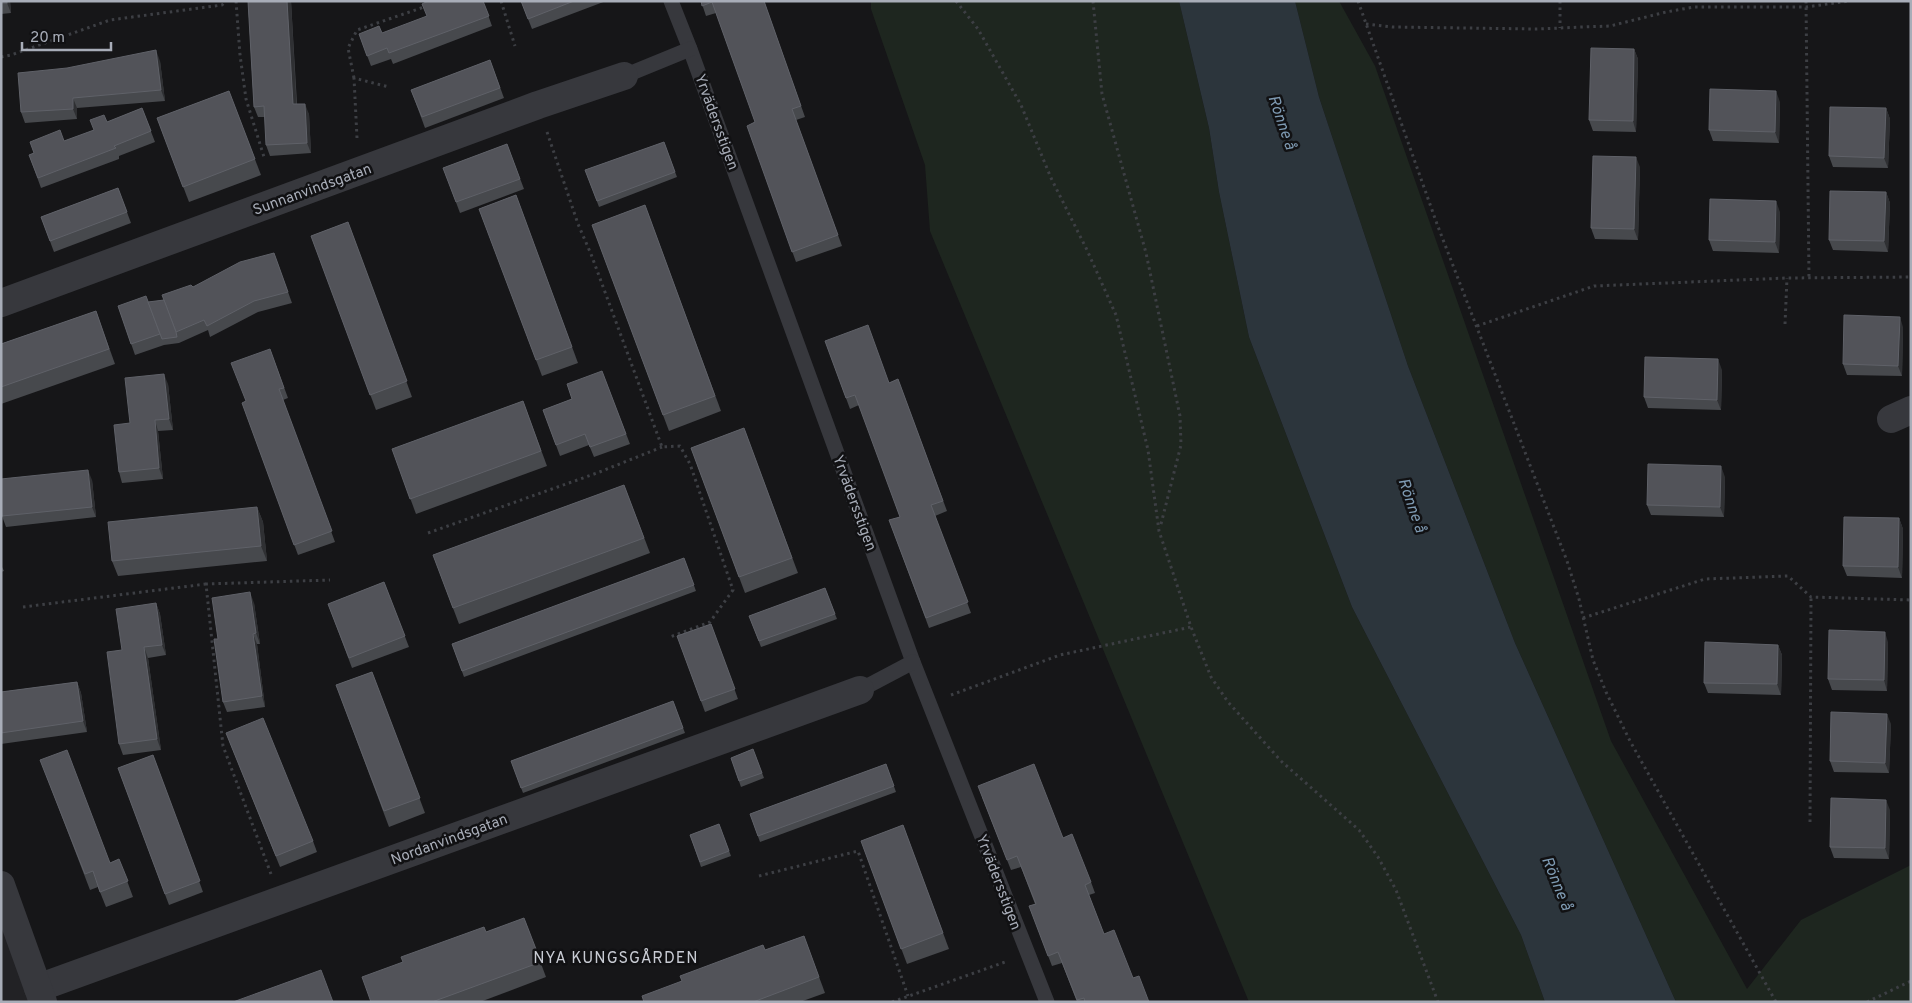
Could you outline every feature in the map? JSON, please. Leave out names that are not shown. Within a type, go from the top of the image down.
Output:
[{"type":"street","name":"Sunnanvindsgatan","points":[[1,304],[538,105],[624,76]]},
{"type":"street","name":"Nordanvindsgatan","points":[[41,995],[281,900],[860,690]]},
{"type":"street","points":[[1,885],[41,995]]},
{"type":"lane","name":"Yrvädersstigen","points":[[671,1],[913,662],[1047,1002]]},
{"type":"lane","points":[[624,76],[690,49]]},
{"type":"lane","points":[[860,690],[913,662]]},
{"type":"path","points":[[1,57],[110,20],[222,5],[226,1]]},
{"type":"path","points":[[236,1],[240,55],[246,99],[264,156]]},
{"type":"path","points":[[501,1],[515,46]]},
{"type":"path","points":[[956,1],[978,29],[1021,106],[1052,178],[1116,315],[1148,450],[1159,531],[1190,627],[1211,677],[1228,702],[1281,761],[1359,830],[1378,857],[1396,890],[1438,1002]]},
{"type":"path","points":[[1093,1],[1102,94],[1146,253],[1180,416],[1181,445],[1159,531]]},
{"type":"path","points":[[1358,1],[1437,224],[1567,561],[1593,660],[1630,741],[1776,1002]]},
{"type":"path","points":[[1560,1],[1560,28]]},
{"type":"path","points":[[1806,1],[1810,278]]},
{"type":"path","points":[[1366,24],[1392,27],[1560,28],[1610,26],[1694,7],[1806,7],[1849,1]]},
{"type":"path","points":[[357,138],[354,78],[348,48],[357,30],[432,4]]},
{"type":"path","points":[[354,78],[389,87]]},
{"type":"path","points":[[538,105],[578,224],[591,254],[662,446]]},
{"type":"path","points":[[1477,326],[1594,286],[1787,278],[1911,277]]},
{"type":"path","points":[[1784,324],[1787,278]]},
{"type":"path","points":[[428,533],[597,473],[662,446],[680,446],[690,464],[733,590],[710,622],[670,637]]},
{"type":"path","points":[[1583,618],[1705,579],[1788,576],[1811,597],[1911,600]]},
{"type":"path","points":[[23,607],[206,584],[330,580]]},
{"type":"path","points":[[206,584],[223,746],[281,900]]},
{"type":"path","points":[[1810,822],[1811,597]]},
{"type":"path","points":[[929,703],[1060,655],[1190,627]]},
{"type":"path","points":[[759,876],[858,850],[908,996]]},
{"type":"path","points":[[892,1002],[1027,954]]},
{"type":"path","points":[[1867,1002],[1911,981]]},
{"type":"shaded area","points":[[871,1],[1179,1],[1209,128],[1219,192],[1249,337],[1352,607],[1521,935],[1545,1002],[1249,1002],[930,231],[925,165],[871,9]]},
{"type":"shaded area","points":[[1295,1],[1339,1],[1375,66],[1611,741],[1747,989],[1801,920],[1911,865],[1911,1002],[1676,1002],[1515,643],[1408,366],[1319,97]]},
{"type":"shaded area","points":[[1,899],[38,1002],[1,1002]]},
{"type":"water","name":"Rönne å","points":[[1179,1],[1295,1],[1319,97],[1408,366],[1515,643],[1676,1002],[1545,1002],[1521,935],[1352,607],[1249,337],[1219,192],[1209,128]]},
{"type":"building","points":[[248,1],[287,1],[293,104],[305,104],[307,143],[266,145],[264,106],[254,107]]},
{"type":"building","points":[[428,1],[483,1],[489,16],[389,53],[387,48],[367,56],[359,34],[379,26],[382,33],[427,16],[422,4]]},
{"type":"building","points":[[521,1],[574,1],[528,19]]},
{"type":"building","points":[[701,1],[764,1],[801,106],[792,109],[838,235],[792,252],[747,126],[755,122],[712,2],[702,6]]},
{"type":"building","points":[[1591,48],[1634,49],[1633,121],[1589,120]]},
{"type":"building","points":[[156,50],[161,90],[73,98],[73,109],[21,112],[18,73],[67,68]]},
{"type":"building","points":[[490,60],[500,88],[422,117],[411,90]]},
{"type":"building","points":[[1710,89],[1776,91],[1775,132],[1709,130]]},
{"type":"building","points":[[229,91],[255,159],[183,187],[157,118]]},
{"type":"building","points":[[1830,107],[1886,108],[1884,158],[1829,156]]},
{"type":"building","points":[[142,108],[151,131],[114,146],[116,148],[38,178],[29,155],[34,153],[30,142],[60,130],[64,141],[94,130],[90,120],[104,115],[107,122]]},
{"type":"building","points":[[664,142],[675,172],[597,201],[585,170]]},
{"type":"building","points":[[507,144],[520,179],[456,202],[443,168]]},
{"type":"building","points":[[1593,156],[1636,157],[1634,229],[1591,228]]},
{"type":"building","points":[[118,188],[127,212],[50,241],[41,217]]},
{"type":"building","points":[[1830,191],[1886,192],[1884,241],[1829,240]]},
{"type":"building","points":[[516,195],[572,347],[536,360],[479,209]]},
{"type":"building","points":[[1710,199],[1776,201],[1775,242],[1709,240]]},
{"type":"building","points":[[645,205],[715,396],[663,415],[592,225]]},
{"type":"building","points":[[348,222],[407,381],[370,395],[311,236]]},
{"type":"building","points":[[274,253],[288,292],[254,301],[207,326],[204,320],[176,332],[162,295],[191,285],[193,287],[240,262]]},
{"type":"building","points":[[146,296],[160,334],[131,344],[118,306]]},
{"type":"building","points":[[164,300],[177,337],[162,339],[148,302]]},
{"type":"building","points":[[96,311],[109,349],[1,387],[1,344]]},
{"type":"building","points":[[1844,315],[1900,317],[1898,366],[1843,364]]},
{"type":"building","points":[[868,325],[889,383],[898,379],[943,501],[931,505],[968,602],[926,618],[889,520],[900,517],[855,395],[846,398],[825,341]]},
{"type":"building","points":[[270,349],[284,388],[279,389],[332,531],[294,545],[242,403],[246,401],[231,363]]},
{"type":"building","points":[[1645,357],[1718,359],[1717,400],[1644,397]]},
{"type":"building","points":[[602,371],[626,434],[590,447],[585,434],[556,445],[543,410],[572,399],[567,384]]},
{"type":"building","points":[[164,374],[169,419],[155,420],[159,468],[119,472],[114,425],[130,423],[125,378]]},
{"type":"building","points":[[523,401],[541,451],[410,499],[392,449]]},
{"type":"building","points":[[744,428],[792,558],[739,577],[691,448]]},
{"type":"building","points":[[1648,464],[1721,466],[1720,507],[1647,505]]},
{"type":"building","points":[[88,470],[92,507],[2,516],[1,479]]},
{"type":"building","points":[[624,485],[644,538],[453,608],[433,555]]},
{"type":"building","points":[[257,507],[261,546],[112,561],[108,522]]},
{"type":"building","points":[[1844,517],[1899,518],[1898,567],[1843,566]]},
{"type":"building","points":[[684,558],[694,585],[462,671],[452,644]]},
{"type":"building","points":[[384,582],[405,636],[349,658],[328,604]]},
{"type":"building","points":[[825,588],[835,614],[759,641],[749,616]]},
{"type":"building","points":[[250,592],[256,633],[253,634],[262,696],[223,702],[214,639],[218,639],[212,598]]},
{"type":"building","points":[[156,603],[162,645],[144,647],[157,739],[119,744],[107,652],[122,650],[116,609]]},
{"type":"building","points":[[711,624],[735,689],[701,701],[677,636]]},
{"type":"building","points":[[1829,630],[1885,632],[1884,680],[1828,679]]},
{"type":"building","points":[[1705,642],[1778,645],[1777,684],[1704,683]]},
{"type":"building","points":[[372,672],[420,798],[384,811],[336,685]]},
{"type":"building","points":[[77,682],[83,721],[1,733],[1,692]]},
{"type":"building","points":[[673,701],[683,728],[521,788],[511,761]]},
{"type":"building","points":[[1831,712],[1887,714],[1885,763],[1830,761]]},
{"type":"building","points":[[263,718],[313,841],[276,856],[226,733]]},
{"type":"building","points":[[753,749],[762,773],[739,781],[731,758]]},
{"type":"building","points":[[67,750],[110,863],[119,859],[128,881],[100,892],[93,871],[85,874],[40,760]]},
{"type":"building","points":[[153,755],[200,881],[165,894],[118,768]]},
{"type":"building","points":[[886,764],[894,786],[758,836],[750,814]]},
{"type":"building","points":[[1034,764],[1063,838],[1072,834],[1091,882],[1085,885],[1104,934],[1114,930],[1133,978],[1139,976],[1149,1002],[1085,1002],[1084,998],[1077,1000],[1058,952],[1048,956],[1029,906],[1036,904],[1017,856],[1007,860],[978,786]]},
{"type":"building","points":[[1831,798],[1886,800],[1885,848],[1830,847]]},
{"type":"building","points":[[719,824],[729,851],[700,862],[690,835]]},
{"type":"building","points":[[903,825],[943,933],[901,949],[861,841]]},
{"type":"building","points":[[524,918],[541,962],[432,1002],[371,1002],[362,977],[403,962],[401,957],[484,927],[486,932]]},
{"type":"building","points":[[804,936],[819,977],[753,1002],[644,1002],[642,996],[682,981],[680,976],[763,945],[765,950]]},
{"type":"building","points":[[321,970],[333,1002],[233,1002]]},
{"type":"district","name":"NYA KUNGSGÅRDEN","points":[[616,957]]}]
